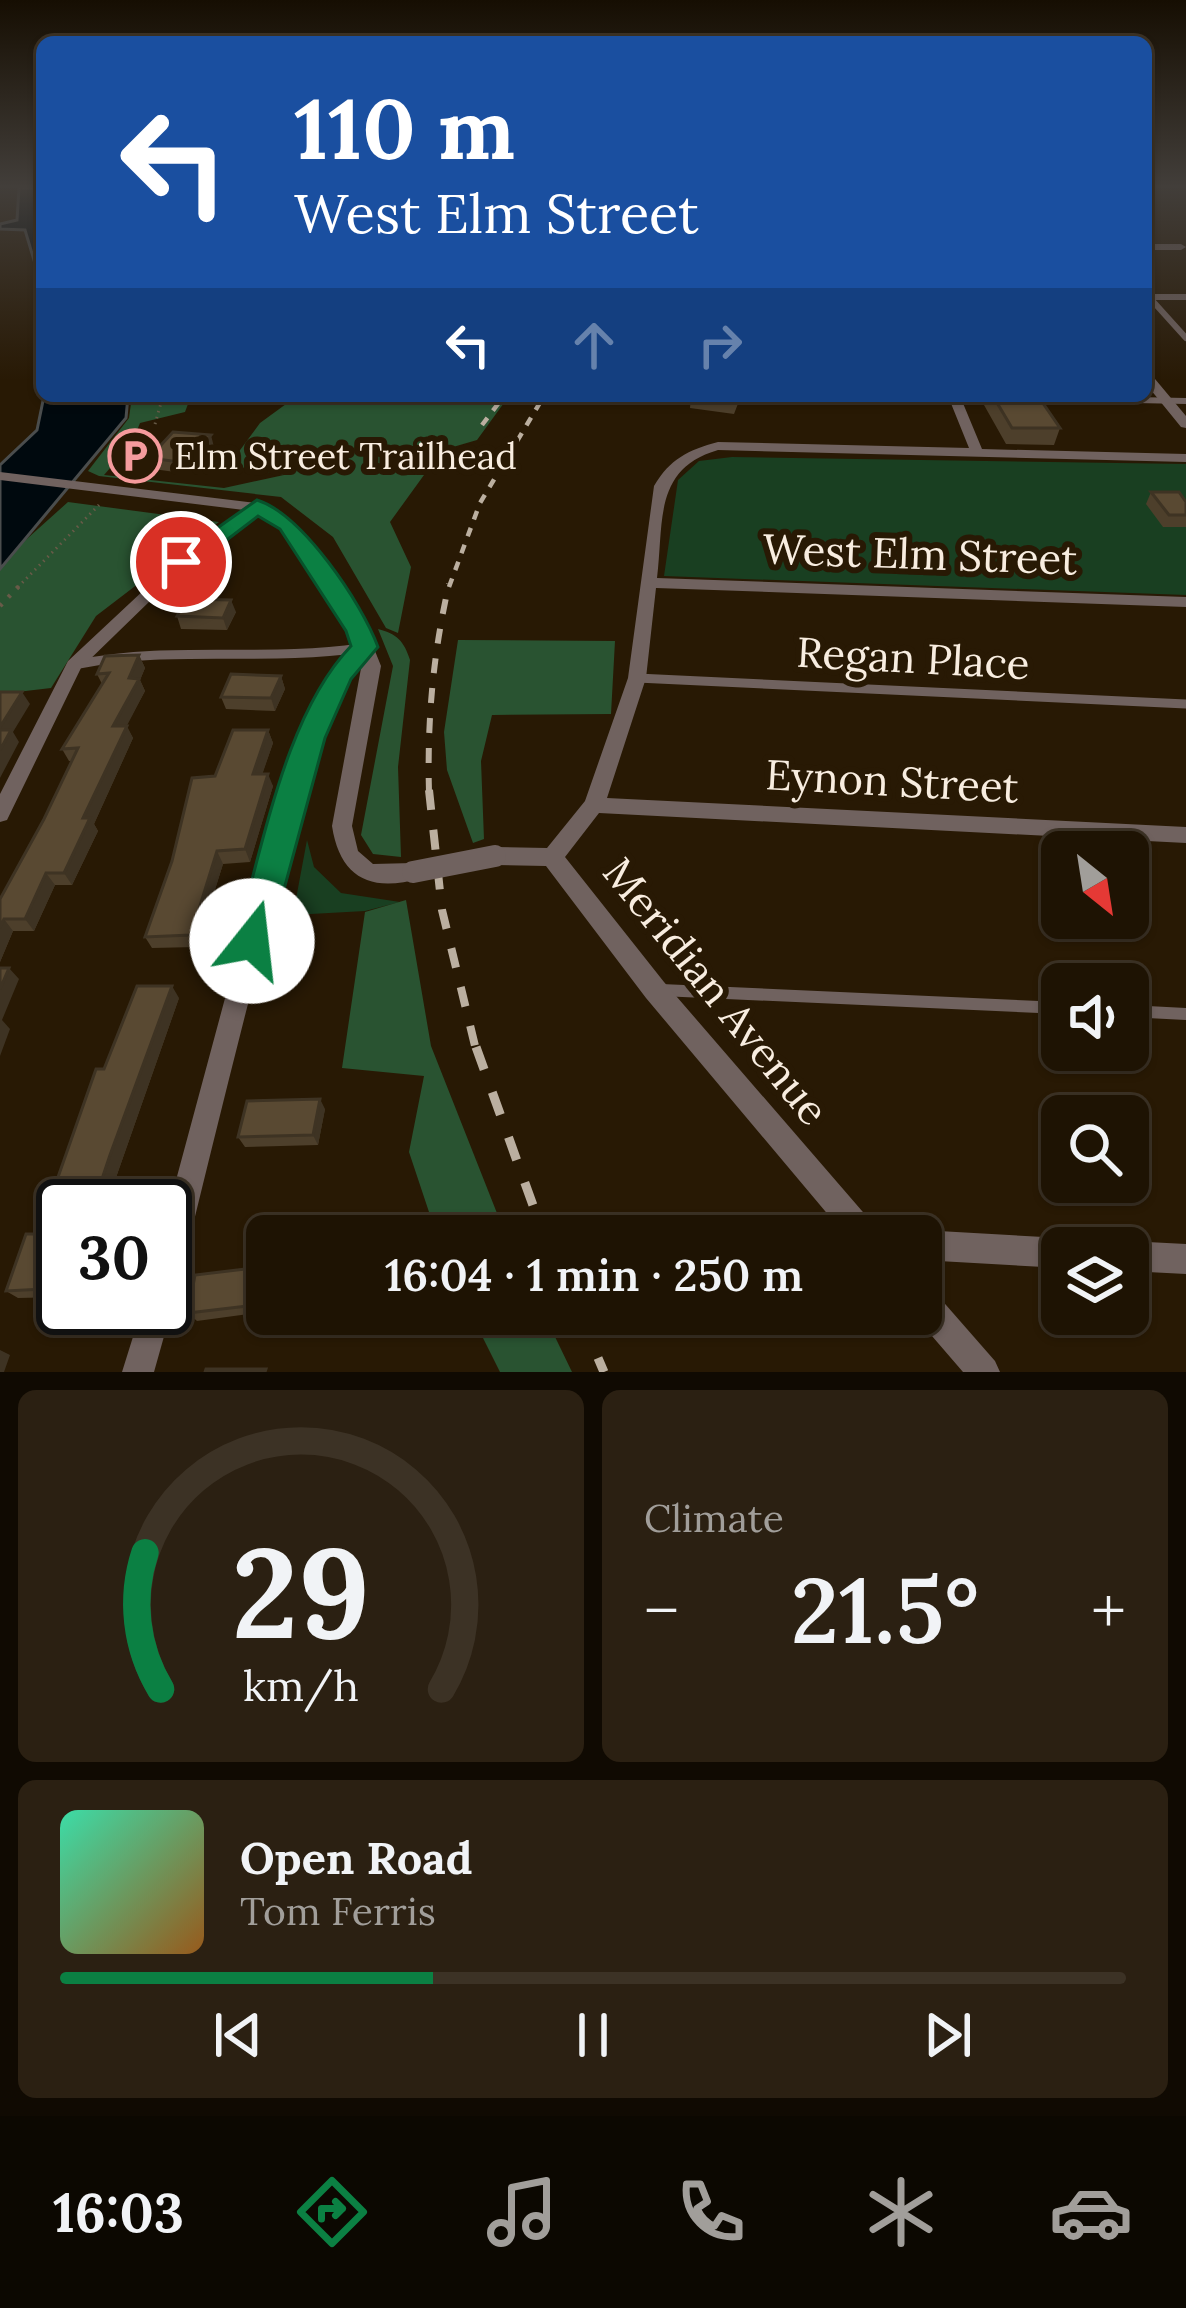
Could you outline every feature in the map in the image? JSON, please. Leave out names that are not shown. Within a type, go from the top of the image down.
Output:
[{"type":"street","points":[[1152,296],[1186,297]]},
{"type":"street","points":[[1152,383],[1186,424]]},
{"type":"street","points":[[956,402],[977,452],[1186,458]]},
{"type":"street","name":"Meridian Avenue","points":[[847,1215],[655,990],[552,857],[594,805],[637,678],[661,485],[687,454],[718,446],[977,452]]},
{"type":"street","points":[[0,476],[257,507],[288,525],[359,631],[372,666],[342,826],[344,848],[355,864],[368,873],[413,872],[495,856],[552,857]]},
{"type":"street","points":[[0,814],[74,665],[181,562],[257,507]]},
{"type":"street","name":"West Elm Street","points":[[651,584],[1186,602]]},
{"type":"street","points":[[190,1179],[310,738],[339,675],[364,647]]},
{"type":"street","name":"Eynon Street","points":[[594,805],[1186,835]]},
{"type":"street","points":[[942,1247],[1041,1252]]},
{"type":"street","points":[[1149,1257],[1186,1259]]},
{"type":"street","points":[[942,1324],[984,1372]]},
{"type":"street","points":[[138,1372],[149,1335]]},
{"type":"lane","points":[[1152,301],[1186,338]]},
{"type":"lane","points":[[1152,400],[1186,401]]},
{"type":"lane","points":[[74,665],[116,654],[318,656],[364,647]]},
{"type":"lane","name":"Regan Place","points":[[637,678],[1186,704]]},
{"type":"lane","points":[[655,990],[1041,1007]]},
{"type":"lane","points":[[1149,1012],[1186,1014]]},
{"type":"path","points":[[154,424],[161,402]]},
{"type":"path","points":[[0,606],[107,488]]},
{"type":"green space","points":[[131,402],[189,402],[185,412],[140,423],[132,443],[104,475],[224,488],[284,475],[229,465],[260,423],[289,402],[505,402],[477,440],[453,447],[424,475],[390,522],[411,567],[398,633],[386,628],[333,537],[281,497],[99,476],[88,471],[129,418]]},
{"type":"green space","points":[[732,457],[1186,464],[1186,595],[664,576],[678,480],[699,461]]},
{"type":"green space","points":[[68,502],[219,522],[96,616],[51,688],[0,694],[0,563]]},
{"type":"green space","points":[[378,629],[399,639],[410,660],[398,767],[401,857],[373,854],[361,835],[393,666]]},
{"type":"green space","points":[[458,640],[615,641],[611,714],[492,715],[481,761],[484,839],[473,843],[447,770],[444,732]]},
{"type":"green space","points":[[307,840],[314,867],[341,893],[400,902],[365,911],[293,915]]},
{"type":"green space","points":[[406,900],[431,1046],[498,1215],[430,1215],[409,1152],[424,1076],[342,1068],[365,912]]},
{"type":"green space","points":[[482,1335],[554,1335],[572,1372],[500,1372]]},
{"type":"shaded area","points":[[43,402],[127,402],[126,418],[0,569],[0,465],[37,430]]},
{"type":"building","points":[[997,402],[1042,402],[1060,428],[1012,428]]},
{"type":"building","points":[[173,432],[211,435],[187,463],[149,458]]},
{"type":"building","points":[[1151,492],[1179,492],[1186,502],[1186,515],[1169,515]]},
{"type":"building","points":[[186,599],[231,600],[223,618],[177,616]]},
{"type":"building","points":[[139,655],[129,678],[139,679],[113,726],[127,726],[83,818],[90,818],[64,873],[46,873],[25,919],[4,919],[0,928],[0,899],[78,748],[62,749],[109,673],[97,674],[105,656]]},
{"type":"building","points":[[231,674],[281,676],[271,698],[221,697]]},
{"type":"building","points":[[0,692],[22,692],[0,727]]},
{"type":"building","points":[[0,730],[11,730],[0,750]]},
{"type":"building","points":[[233,730],[268,730],[253,774],[268,774],[245,849],[217,851],[191,935],[145,937],[172,861],[192,778],[215,776]]},
{"type":"building","points":[[0,968],[9,968],[0,989]]},
{"type":"building","points":[[137,986],[172,986],[102,1179],[57,1179],[96,1069],[104,1069]]},
{"type":"building","points":[[320,1099],[313,1135],[238,1137],[247,1101]]},
{"type":"building","points":[[26,1234],[36,1234],[36,1289],[6,1291]]},
{"type":"building","points":[[246,1269],[246,1306],[192,1313],[195,1275]]},
{"type":"building","points":[[206,1369],[266,1369],[205,1372]]},
{"type":"railway","points":[[482,425],[499,402]]},
{"type":"railway","points":[[449,587],[480,503],[540,402]]},
{"type":"railway","points":[[429,790],[432,688],[449,584]]},
{"type":"railway","points":[[429,790],[442,910],[476,1050]]},
{"type":"railway","points":[[476,1047],[536,1215]]},
{"type":"railway","points":[[588,1335],[604,1372]]},
{"type":"place","name":"Elm Street Trailhead","points":[[135,456]]},
{"type":"route","points":[[181,562],[257,507],[288,525],[359,631],[364,647],[339,675],[310,738],[252,941]]}]
